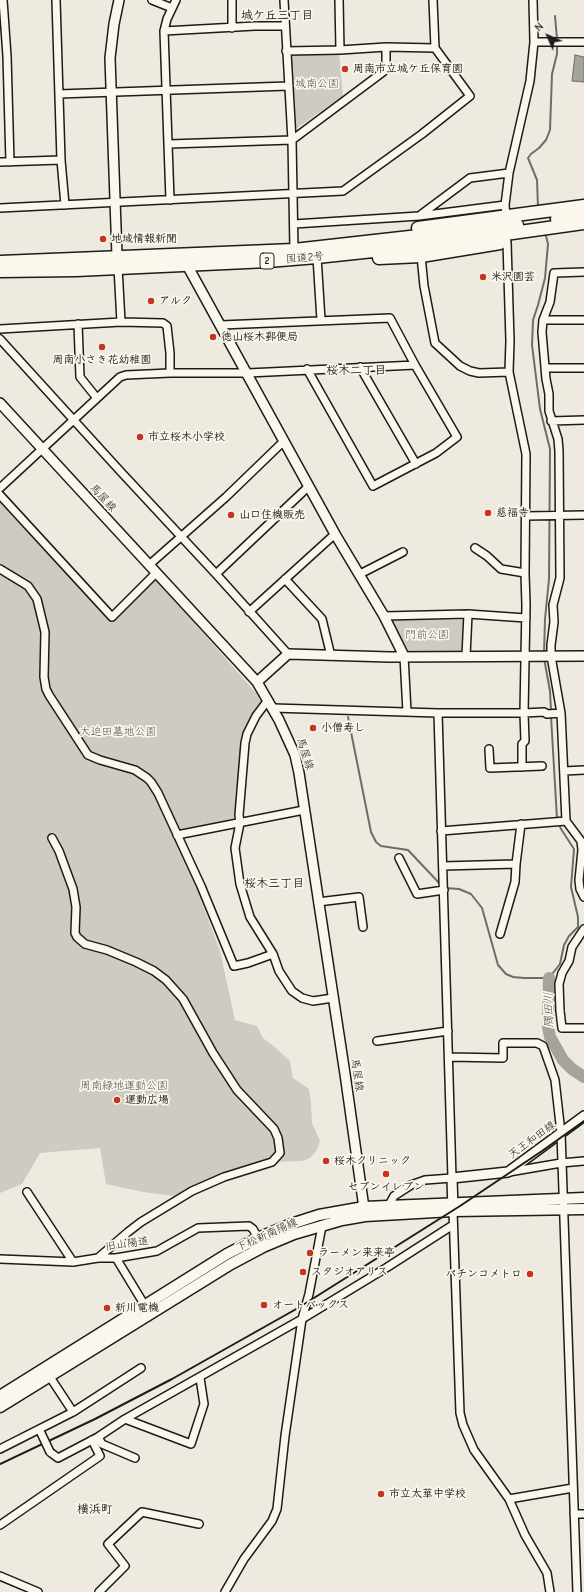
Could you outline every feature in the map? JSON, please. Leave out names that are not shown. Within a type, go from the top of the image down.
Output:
[{"type":"highway","name":"2","points":[[322,253],[344,260],[421,256],[507,242],[533,226],[553,223],[584,206]]},
{"type":"highway","name":"2","points":[[322,253],[412,229],[505,211],[533,226]]},
{"type":"highway","name":"国道2号","points":[[0,262],[117,262],[187,265],[420,246],[553,223],[584,215]]},
{"type":"highway","name":"2","points":[[553,223],[584,231]]},
{"type":"highway","name":"国道2号","points":[[553,223],[584,223]]},
{"type":"highway","name":"国道2号","points":[[0,271],[76,270],[117,262],[294,250],[322,253]]},
{"type":"main road","name":"下松新南陽線","points":[[0,1396],[227,1254],[258,1238],[319,1214],[453,1207],[563,1198],[584,1198]]},
{"type":"main road","name":"下松新南陽線","points":[[0,1407],[231,1264],[263,1247],[294,1234],[364,1211],[389,1205],[563,1209],[584,1208]]},
{"type":"street","points":[[3,0],[7,56],[10,162]]},
{"type":"street","points":[[56,0],[61,160],[65,205]]},
{"type":"street","points":[[119,0],[114,24],[110,58],[117,262],[121,322]]},
{"type":"street","points":[[152,0],[172,8]]},
{"type":"street","points":[[170,200],[164,31],[176,0]]},
{"type":"street","points":[[232,0],[232,28]]},
{"type":"street","points":[[284,0],[284,26],[292,140],[294,250]]},
{"type":"street","points":[[339,0],[340,50]]},
{"type":"street","points":[[0,208],[343,191],[422,134],[470,96],[435,48],[433,0]]},
{"type":"street","points":[[294,224],[505,211],[509,173],[530,81],[534,42],[533,0]]},
{"type":"street","points":[[164,31],[255,26],[284,26]]},
{"type":"street","points":[[534,42],[584,42]]},
{"type":"street","points":[[286,51],[386,47],[435,48]]},
{"type":"street","points":[[169,144],[292,140],[383,72],[386,66],[386,47]]},
{"type":"street","points":[[59,94],[288,86]]},
{"type":"street","points":[[0,162],[61,160]]},
{"type":"street","points":[[419,216],[470,178],[509,173]]},
{"type":"street","points":[[507,242],[510,341],[509,372],[526,454],[525,741],[522,744],[522,767]]},
{"type":"street","points":[[321,320],[322,253]]},
{"type":"street","points":[[421,256],[424,286],[435,343],[460,366],[470,371],[479,373],[509,372]]},
{"type":"street","points":[[187,265],[248,373],[335,534],[384,616],[404,656],[407,712]]},
{"type":"street","points":[[584,272],[554,273],[550,302],[542,332],[546,379],[549,394],[549,411],[558,439],[559,451],[560,578],[553,605],[554,622],[551,656],[562,713],[566,821],[581,841],[582,850],[579,880],[580,889],[584,896]]},
{"type":"street","points":[[221,325],[390,318],[415,365],[457,437],[436,453],[373,486],[308,369]]},
{"type":"street","points":[[544,320],[584,320]]},
{"type":"street","points":[[0,329],[121,322],[163,323],[167,326],[170,353],[170,373]]},
{"type":"street","points":[[78,324],[80,377],[96,397]]},
{"type":"street","points":[[0,339],[72,420],[216,574],[288,654],[331,656],[584,656]]},
{"type":"street","points":[[0,488],[96,397],[120,377],[126,375],[170,373],[248,373],[415,365]]},
{"type":"street","points":[[360,367],[416,464]]},
{"type":"street","points":[[546,368],[584,368]]},
{"type":"street","name":"馬屋線","points":[[0,403],[257,682],[271,704],[295,755],[299,773],[364,1211]]},
{"type":"street","points":[[551,421],[584,420]]},
{"type":"street","points":[[149,565],[226,497],[284,441]]},
{"type":"street","points":[[216,574],[309,486]]},
{"type":"street","points":[[0,495],[112,617],[156,573]]},
{"type":"street","points":[[526,516],[584,515]]},
{"type":"street","points":[[249,612],[335,534]]},
{"type":"street","points":[[475,548],[501,569],[525,573]]},
{"type":"street","points":[[360,574],[403,552]]},
{"type":"street","points":[[0,569],[28,586],[37,599],[45,632],[44,677],[46,689],[85,751],[88,755],[100,760],[130,767],[147,778],[158,793],[201,886],[234,966],[248,963],[273,954]]},
{"type":"street","points":[[285,579],[322,619],[331,656]]},
{"type":"street","points":[[384,616],[468,614],[526,618]]},
{"type":"street","points":[[466,656],[468,614]]},
{"type":"street","points":[[257,682],[288,654]]},
{"type":"street","points":[[333,998],[313,1001],[302,998],[292,991],[279,972],[273,954],[250,917],[241,890],[235,848],[240,823],[239,815],[247,734],[256,716],[271,704],[438,713],[562,713]]},
{"type":"street","points":[[438,713],[460,1412],[463,1425],[474,1450],[509,1499],[525,1535],[547,1573],[550,1592]]},
{"type":"street","points":[[489,749],[490,768],[542,766]]},
{"type":"street","points":[[564,771],[584,770]]},
{"type":"street","points":[[177,835],[304,810]]},
{"type":"street","points":[[441,831],[566,821]]},
{"type":"street","points":[[500,934],[515,882],[521,824]]},
{"type":"street","points":[[52,838],[67,870],[73,889],[76,907],[77,937],[85,944],[107,950],[136,962],[154,971],[166,980],[183,999],[213,1053],[237,1090],[274,1129],[278,1138],[280,1153],[272,1162],[224,1177],[192,1191],[141,1222],[98,1258]]},
{"type":"street","points":[[399,858],[417,894],[444,890]]},
{"type":"street","points":[[443,866],[516,864]]},
{"type":"street","points":[[318,902],[359,897],[362,927]]},
{"type":"street","points":[[584,929],[572,947],[569,961],[562,974],[559,984],[562,1028],[584,1028]]},
{"type":"street","points":[[377,1040],[448,1030]]},
{"type":"street","points":[[449,1058],[503,1058],[503,1043],[537,1043],[543,1046],[555,1080],[561,1134],[577,1592]]},
{"type":"street","name":"天王和田線","points":[[452,1178],[508,1172],[584,1116]]},
{"type":"street","points":[[508,1172],[561,1163],[584,1161]]},
{"type":"street","points":[[389,1205],[394,1196],[411,1185],[425,1180],[452,1178]]},
{"type":"street","points":[[27,1192],[73,1262]]},
{"type":"street","points":[[40,1431],[50,1452],[58,1458],[302,1319],[453,1225]]},
{"type":"street","name":"旧山陽道","points":[[0,1259],[73,1262],[98,1258],[116,1258],[157,1251],[198,1228],[248,1226],[253,1229],[263,1247]]},
{"type":"street","points":[[225,1592],[244,1559],[272,1521],[277,1508],[285,1436],[302,1319],[309,1294],[322,1226]]},
{"type":"street","points":[[116,1258],[150,1314]]},
{"type":"street","points":[[45,1368],[73,1412]]},
{"type":"street","points":[[0,1449],[40,1431],[73,1412],[141,1368]]},
{"type":"street","points":[[125,1419],[191,1444],[204,1404],[200,1378]]},
{"type":"street","points":[[95,1438],[102,1444],[135,1458]]},
{"type":"street","points":[[0,1524],[100,1456],[95,1438]]},
{"type":"street","points":[[509,1499],[573,1488]]},
{"type":"street","points":[[99,1592],[125,1566],[108,1544],[142,1512],[199,1524]]},
{"type":"street","points":[[574,1514],[584,1514]]},
{"type":"street","points":[[0,1576],[38,1592]]},
{"type":"green space","name":"城南公園","points":[[339,53],[343,96],[294,130],[290,54]]},
{"type":"green space","name":"大迫田墓地公園","points":[[0,496],[111,617],[154,577],[264,702],[252,714],[243,738],[239,821],[176,833],[220,951],[235,1020],[257,1026],[263,1038],[290,1061],[293,1078],[309,1089],[312,1123],[320,1141],[317,1150],[310,1158],[302,1161],[275,1162],[181,1197],[143,1192],[106,1184],[100,1148],[40,1153],[22,1184],[0,1193]]},
{"type":"green space","name":"門前公園","points":[[390,619],[464,620],[462,651],[409,651]]},
{"type":"shaded area","points":[[575,55],[584,57],[584,82],[572,81]]},
{"type":"waterway","points":[[555,16],[557,39]]},
{"type":"waterway","points":[[538,207],[537,180],[528,158],[546,140],[550,130],[552,74],[557,54],[557,44]]},
{"type":"waterway","points":[[544,654],[545,619],[549,579],[550,449],[540,409],[532,345],[533,320],[545,278],[548,244],[545,232]]},
{"type":"waterway","points":[[544,658],[550,691],[551,711]]},
{"type":"waterway","points":[[445,888],[459,889],[471,894],[482,908],[498,965],[506,974],[513,977],[549,978],[560,964],[564,945],[569,936],[578,927],[578,917],[571,887],[574,849],[561,829],[557,819],[551,716]]},
{"type":"waterway","points":[[348,717],[371,832],[376,842],[381,846],[408,850],[441,885]]},
{"type":"waterway","name":"隅田川","points":[[549,978],[548,1027],[550,1037],[563,1060],[572,1069],[584,1077]]},
{"type":"railway","points":[[0,1464],[95,1419],[172,1379],[298,1308],[460,1206],[584,1121]]},
{"type":"place","name":"周南市立城ケ丘保育園","points":[[345,69]]},
{"type":"place","name":"地域情報新聞","points":[[103,239]]},
{"type":"place","name":"米沢園芸","points":[[483,277]]},
{"type":"place","name":"アルク","points":[[151,301]]},
{"type":"place","name":"徳山桜木郵便局","points":[[213,337]]},
{"type":"place","name":"周南小さき花幼稚園","points":[[102,347]]},
{"type":"place","name":"市立桜木小学校","points":[[140,437]]},
{"type":"place","name":"慈福寺","points":[[488,513]]},
{"type":"place","name":"山口住機販売","points":[[231,515]]},
{"type":"place","name":"小僧寿し","points":[[313,728]]},
{"type":"place","name":"運動広場","points":[[117,1100]]},
{"type":"place","name":"桜木クリニック","points":[[326,1161]]},
{"type":"place","name":"セブンイレブン","points":[[386,1174]]},
{"type":"place","name":"ラーメン来来亭","points":[[310,1253]]},
{"type":"place","name":"スタジオアリス","points":[[303,1272]]},
{"type":"place","name":"パチンコメトロ","points":[[530,1274]]},
{"type":"place","name":"オートバックス","points":[[264,1305]]},
{"type":"place","name":"新川電機","points":[[107,1308]]},
{"type":"place","name":"市立太華中学校","points":[[381,1494]]},
{"type":"district","name":"城ケ丘三丁目","points":[[277,16]]},
{"type":"district","name":"桜木二丁目","points":[[356,371]]},
{"type":"district","name":"桜木三丁目","points":[[274,884]]},
{"type":"district","name":"横浜町","points":[[95,1510]]},
{"type":"park label","name":"周南緑地運動公園","points":[[124,1086]]}]
